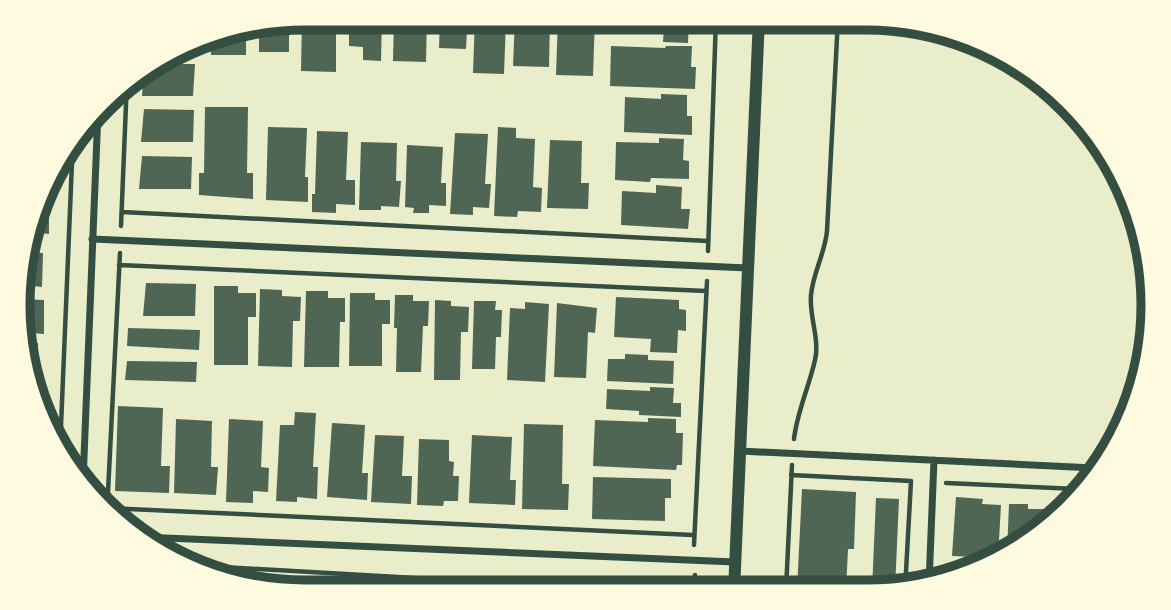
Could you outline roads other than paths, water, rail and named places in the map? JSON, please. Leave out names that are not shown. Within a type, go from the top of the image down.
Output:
[{"type":"street","points":[[734,580],[758,30]]},
{"type":"street","points":[[84,468],[97,125]]},
{"type":"street","points":[[92,239],[748,268]]},
{"type":"street","points":[[740,451],[1088,468]]},
{"type":"street","points":[[929,573],[934,460]]},
{"type":"street","points":[[158,538],[735,562]]}]
